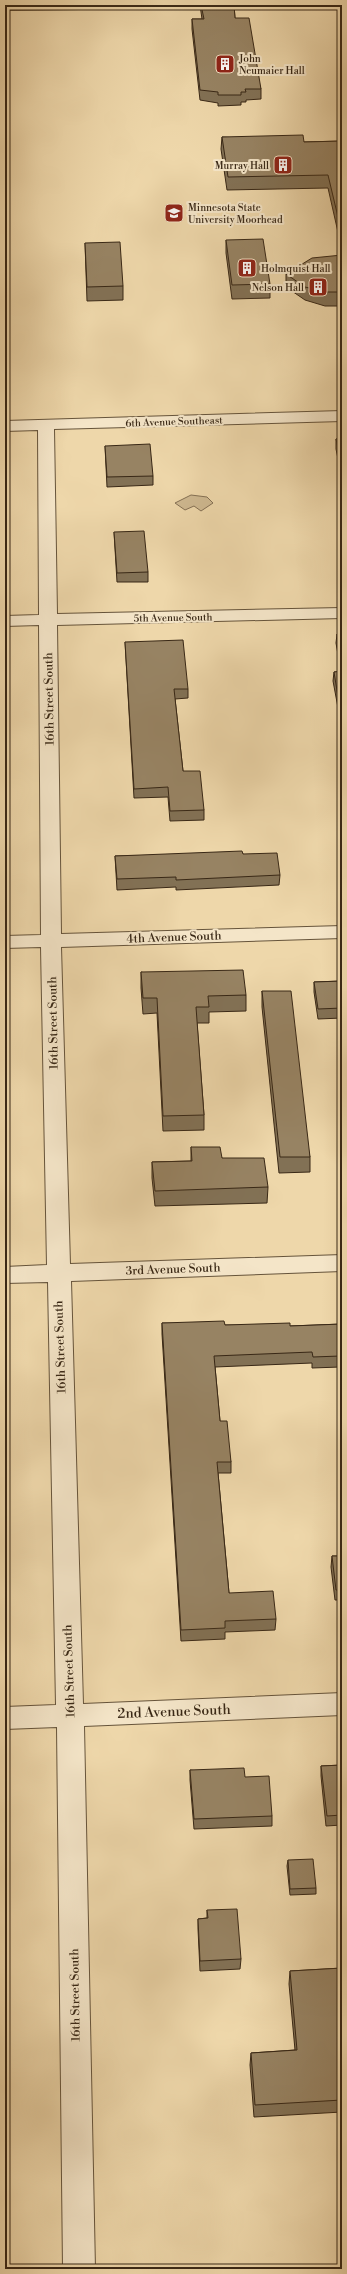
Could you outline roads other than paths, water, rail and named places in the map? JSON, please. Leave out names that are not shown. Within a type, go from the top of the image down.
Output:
[{"type":"street","points":[[5,6],[80,5]]},
{"type":"street","name":"6th Avenue Southeast","points":[[5,426],[342,416]]},
{"type":"street","name":"16th Street South","points":[[46,425],[52,941],[58,1274],[70,1716],[79,2269]]},
{"type":"street","name":"5th Avenue South","points":[[5,621],[342,613]]},
{"type":"street","name":"4th Avenue South","points":[[5,942],[342,932]]},
{"type":"street","name":"3rd Avenue South","points":[[5,1276],[342,1263]]},
{"type":"street","name":"2nd Avenue South","points":[[5,1718],[342,1704]]},
{"type":"place","name":"John Neumaier Hall","points":[[225,64]]},
{"type":"place","name":"Murray Hall","points":[[283,165]]},
{"type":"place","name":"Minnesota State University Moorhead","points":[[174,213]]},
{"type":"place","name":"Holmquist Hall","points":[[247,268]]},
{"type":"place","name":"Nelson Hall","points":[[318,287]]}]
